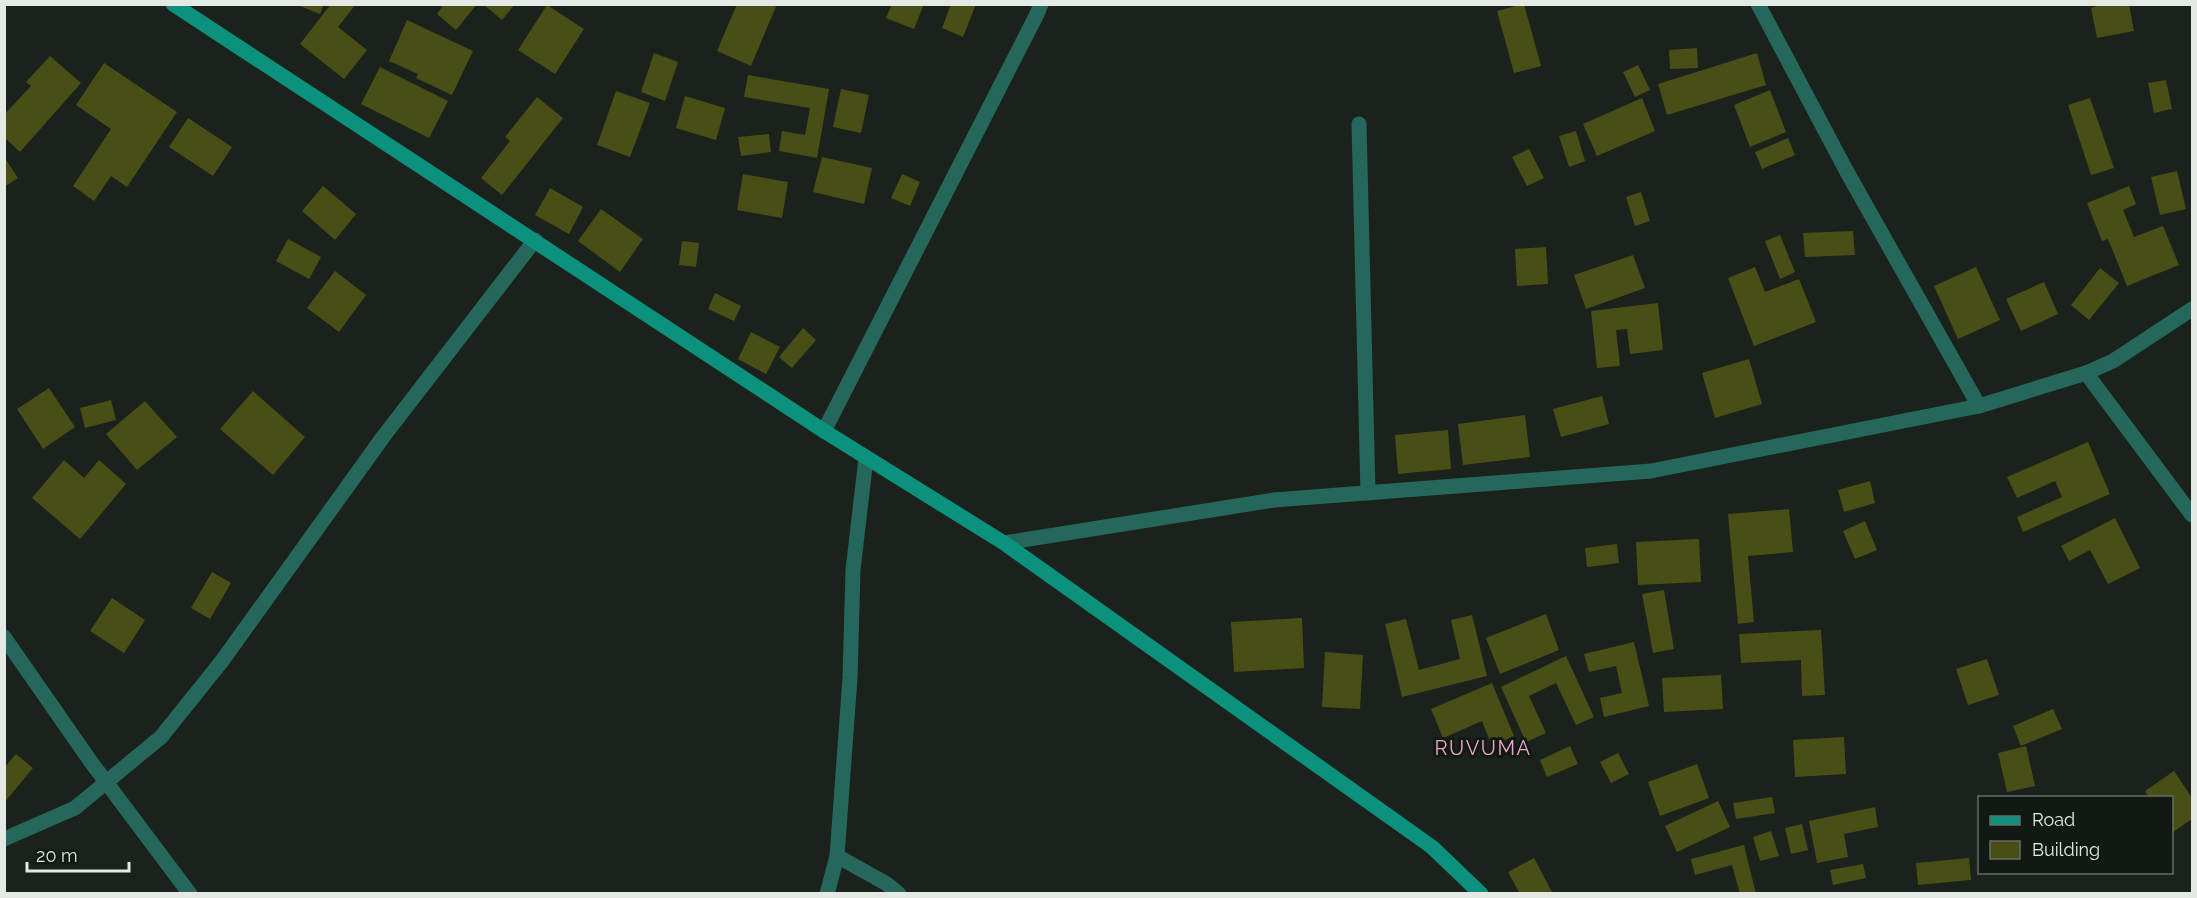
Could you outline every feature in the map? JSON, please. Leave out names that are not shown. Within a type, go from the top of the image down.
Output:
[{"type":"street","points":[[173,4],[824,431],[1004,543],[1432,847],[1482,894]]},
{"type":"street","points":[[824,431],[1041,4]]},
{"type":"street","points":[[1758,4],[1847,172],[1980,406]]},
{"type":"street","points":[[1359,124],[1368,493]]},
{"type":"street","points":[[4,838],[75,808],[160,737],[215,670],[383,437],[535,240]]},
{"type":"street","points":[[1004,543],[1274,500],[1651,471],[1980,406],[2086,373],[2113,361],[2193,309]]},
{"type":"street","points":[[2086,373],[2193,515]]},
{"type":"street","points":[[826,894],[837,856],[850,678],[853,570],[866,458]]},
{"type":"street","points":[[4,637],[91,762],[190,894]]},
{"type":"street","points":[[837,856],[887,884],[899,894]]},
{"type":"building","points":[[295,4],[324,4],[320,14]]},
{"type":"building","points":[[331,4],[356,4],[338,27],[367,50],[344,79],[300,44]]},
{"type":"building","points":[[444,4],[477,4],[456,30],[437,14]]},
{"type":"building","points":[[483,4],[515,4],[502,20]]},
{"type":"building","points":[[737,4],[777,4],[751,66],[717,51]]},
{"type":"building","points":[[892,4],[924,4],[914,29],[886,18]]},
{"type":"building","points":[[951,4],[976,4],[963,37],[942,28]]},
{"type":"building","points":[[1524,4],[1541,66],[1514,73],[1497,11]]},
{"type":"building","points":[[2103,4],[2129,4],[2134,31],[2097,38],[2091,8]]},
{"type":"building","points":[[547,5],[584,29],[555,74],[518,50]]},
{"type":"building","points":[[407,20],[473,51],[452,95],[416,78],[418,74],[389,61]]},
{"type":"building","points":[[1697,48],[1698,68],[1670,69],[1669,50]]},
{"type":"building","points":[[654,53],[678,62],[665,101],[641,92]]},
{"type":"building","points":[[1757,53],[1766,85],[1667,115],[1658,84]]},
{"type":"building","points":[[50,56],[81,83],[20,152],[4,137],[4,115],[31,86],[26,82]]},
{"type":"building","points":[[104,63],[177,112],[127,187],[111,176],[94,201],[73,186],[111,129],[76,105]]},
{"type":"building","points":[[1638,65],[1650,90],[1635,97],[1623,72]]},
{"type":"building","points":[[380,67],[448,101],[429,138],[361,104]]},
{"type":"building","points":[[748,75],[829,89],[817,158],[779,151],[782,131],[805,135],[810,108],[744,97]]},
{"type":"building","points":[[2166,80],[2172,109],[2154,113],[2148,83]]},
{"type":"building","points":[[841,89],[869,95],[861,133],[833,127]]},
{"type":"building","points":[[1770,90],[1786,132],[1750,147],[1734,105]]},
{"type":"building","points":[[616,91],[650,103],[630,157],[597,145]]},
{"type":"building","points":[[685,96],[725,108],[716,140],[676,128]]},
{"type":"building","points":[[537,97],[563,118],[502,195],[481,178],[510,141],[505,137]]},
{"type":"building","points":[[1642,98],[1655,131],[1597,156],[1583,124]]},
{"type":"building","points":[[2090,98],[2114,168],[2091,175],[2068,105]]},
{"type":"building","points":[[188,118],[232,147],[213,176],[169,147]]},
{"type":"building","points":[[1576,131],[1585,161],[1569,167],[1559,136]]},
{"type":"building","points":[[769,134],[771,152],[741,156],[738,137]]},
{"type":"building","points":[[1788,138],[1795,155],[1762,169],[1755,152]]},
{"type":"building","points":[[1529,149],[1544,178],[1527,186],[1512,157]]},
{"type":"building","points":[[822,157],[872,168],[864,204],[813,192]]},
{"type":"building","points":[[6,160],[18,178],[4,187],[4,161]]},
{"type":"building","points":[[2177,171],[2186,209],[2160,215],[2151,177]]},
{"type":"building","points":[[743,174],[788,182],[782,218],[737,210]]},
{"type":"building","points":[[902,174],[920,182],[910,206],[891,198]]},
{"type":"building","points":[[323,186],[356,214],[335,240],[302,211]]},
{"type":"building","points":[[2129,186],[2136,204],[2123,210],[2134,237],[2163,226],[2179,265],[2127,286],[2108,239],[2102,241],[2087,203]]},
{"type":"building","points":[[550,188],[583,207],[569,234],[535,215]]},
{"type":"building","points":[[1641,192],[1650,221],[1635,226],[1626,197]]},
{"type":"building","points":[[601,209],[643,239],[620,272],[578,241]]},
{"type":"building","points":[[1853,231],[1855,255],[1805,257],[1803,233]]},
{"type":"building","points":[[1780,235],[1795,272],[1780,279],[1765,241]]},
{"type":"building","points":[[288,239],[321,257],[309,279],[276,261]]},
{"type":"building","points":[[682,241],[699,243],[696,267],[679,265]]},
{"type":"building","points":[[1546,247],[1548,284],[1517,286],[1515,249]]},
{"type":"building","points":[[1633,255],[1645,288],[1586,309],[1574,275]]},
{"type":"building","points":[[1755,267],[1765,292],[1799,279],[1816,322],[1754,346],[1728,278]]},
{"type":"building","points":[[1976,267],[2000,320],[1958,339],[1934,286]]},
{"type":"building","points":[[2100,268],[2119,283],[2089,320],[2071,305]]},
{"type":"building","points":[[335,271],[366,295],[339,332],[307,308]]},
{"type":"building","points":[[2044,282],[2058,314],[2021,331],[2006,299]]},
{"type":"building","points":[[715,293],[741,306],[734,321],[708,309]]},
{"type":"building","points":[[1658,303],[1663,350],[1630,354],[1627,329],[1616,330],[1620,366],[1597,368],[1591,311]]},
{"type":"building","points":[[803,328],[816,340],[792,368],[779,357]]},
{"type":"building","points":[[751,332],[780,347],[766,374],[738,359]]},
{"type":"building","points":[[1749,359],[1762,404],[1715,418],[1702,373]]},
{"type":"building","points":[[49,388],[75,427],[43,449],[17,409]]},
{"type":"building","points":[[253,391],[305,437],[273,475],[220,429]]},
{"type":"building","points":[[1602,396],[1609,424],[1561,437],[1553,409]]},
{"type":"building","points":[[111,400],[116,420],[85,428],[80,408]]},
{"type":"building","points":[[145,401],[177,437],[137,470],[106,434]]},
{"type":"building","points":[[1525,415],[1530,457],[1463,465],[1458,424]]},
{"type":"building","points":[[1448,430],[1451,469],[1398,474],[1395,435]]},
{"type":"building","points":[[2088,442],[2110,494],[2023,532],[2017,517],[2062,497],[2055,481],[2017,498],[2007,477]]},
{"type":"building","points":[[64,460],[84,478],[99,460],[126,484],[80,539],[32,498]]},
{"type":"building","points":[[1870,481],[1875,503],[1844,512],[1838,490]]},
{"type":"building","points":[[1789,509],[1793,552],[1748,556],[1754,622],[1738,624],[1728,514]]},
{"type":"building","points":[[2115,518],[2140,568],[2108,584],[2090,550],[2069,561],[2061,546]]},
{"type":"building","points":[[1865,521],[1877,550],[1855,559],[1843,531]]},
{"type":"building","points":[[1699,539],[1701,582],[1638,585],[1636,542]]},
{"type":"building","points":[[1617,544],[1619,563],[1587,567],[1585,548]]},
{"type":"building","points":[[212,572],[231,583],[210,619],[191,608]]},
{"type":"building","points":[[1664,590],[1674,649],[1653,653],[1642,594]]},
{"type":"building","points":[[112,598],[145,620],[124,653],[90,631]]},
{"type":"building","points":[[1546,614],[1559,650],[1500,674],[1486,638]]},
{"type":"building","points":[[1472,615],[1487,676],[1402,697],[1385,624],[1406,619],[1419,670],[1460,659],[1451,620]]},
{"type":"building","points":[[1302,618],[1304,668],[1234,672],[1231,622]]},
{"type":"building","points":[[1821,630],[1825,695],[1802,696],[1801,660],[1741,663],[1739,634]]},
{"type":"building","points":[[1634,642],[1649,706],[1604,717],[1600,698],[1622,693],[1616,666],[1589,672],[1584,654]]},
{"type":"building","points":[[1325,652],[1363,655],[1360,709],[1322,707]]},
{"type":"building","points":[[1566,656],[1594,717],[1576,725],[1556,683],[1529,696],[1546,733],[1526,742],[1501,687]]},
{"type":"building","points":[[1987,659],[1999,695],[1968,705],[1956,669]]},
{"type":"building","points":[[1721,675],[1723,709],[1664,712],[1662,678]]},
{"type":"building","points":[[1492,683],[1514,736],[1492,746],[1482,721],[1443,738],[1431,709]]},
{"type":"building","points":[[2053,709],[2062,729],[2021,746],[2013,726]]},
{"type":"building","points":[[1844,737],[1846,774],[1795,777],[1793,740]]},
{"type":"building","points":[[1570,746],[1578,764],[1547,777],[1540,760]]},
{"type":"building","points":[[2026,746],[2035,786],[2007,792],[1998,753]]},
{"type":"building","points":[[1618,753],[1629,774],[1611,783],[1600,762]]},
{"type":"building","points":[[16,754],[33,768],[4,803],[4,768]]},
{"type":"building","points":[[1697,764],[1709,798],[1660,816],[1648,782]]},
{"type":"building","points":[[2174,771],[2192,798],[2192,819],[2173,832],[2173,796],[2148,796],[2145,791]]},
{"type":"building","points":[[1772,797],[1775,813],[1736,819],[1733,803]]},
{"type":"building","points":[[1718,801],[1730,827],[1677,852],[1665,826]]},
{"type":"building","points":[[1875,807],[1878,827],[1844,834],[1848,857],[1817,863],[1809,821]]},
{"type":"building","points":[[1802,824],[1808,850],[1791,854],[1785,828]]},
{"type":"building","points":[[1771,831],[1779,856],[1760,861],[1753,837]]},
{"type":"building","points":[[1744,845],[1756,894],[1740,894],[1732,865],[1695,875],[1691,859]]},
{"type":"building","points":[[1534,858],[1553,894],[1520,894],[1508,872]]},
{"type":"building","points":[[1969,858],[1971,880],[1918,885],[1916,863]]},
{"type":"building","points":[[1863,864],[1866,878],[1833,885],[1830,870]]},
{"type":"district","name":"RUVUMA","points":[[1483,748]]}]
